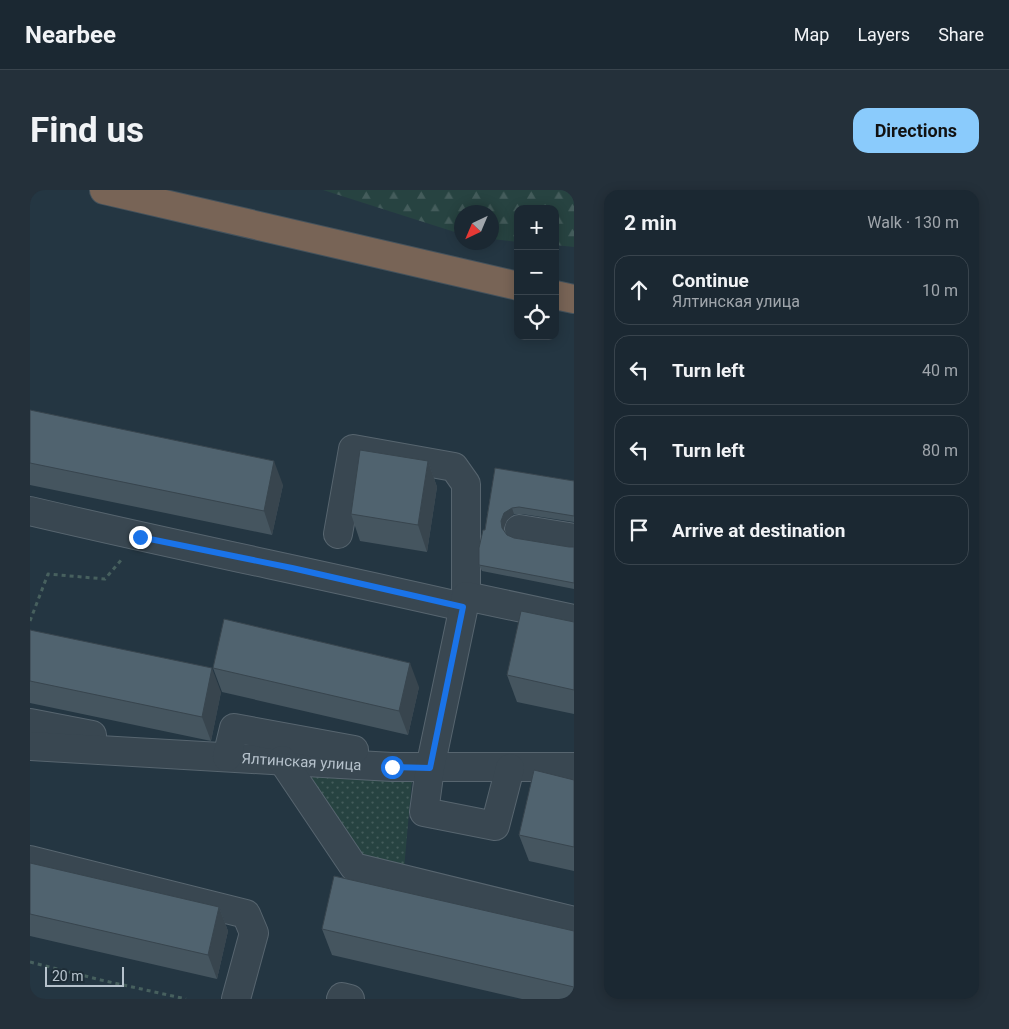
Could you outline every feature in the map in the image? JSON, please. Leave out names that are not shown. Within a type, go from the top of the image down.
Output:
[{"type":"highway","points":[[104,190],[514,285]]},
{"type":"highway","points":[[559,296],[574,299]]},
{"type":"lane","points":[[338,534],[353,449],[454,467],[466,484],[465,601],[430,768],[424,812],[495,826],[510,768]]},
{"type":"lane","points":[[30,511],[140,537],[292,568],[465,601],[574,619]]},
{"type":"lane","points":[[519,528],[574,538]]},
{"type":"lane","points":[[30,723],[194,755]]},
{"type":"lane","points":[[227,757],[234,728],[392,758],[392,767]]},
{"type":"lane","name":"Ялтинская улица","points":[[30,746],[392,767],[574,768]]},
{"type":"lane","points":[[282,760],[354,867],[574,921]]},
{"type":"lane","points":[[30,860],[246,914],[254,934],[236,999]]},
{"type":"lane","points":[[341,999],[342,997],[350,999]]},
{"type":"path","points":[[30,621],[48,574],[105,579],[140,537]]},
{"type":"path","points":[[30,962],[186,999]]},
{"type":"green space","points":[[323,190],[574,190],[574,247],[559,245],[559,205],[514,205],[514,242],[499,240],[499,205],[454,205],[454,232]]},
{"type":"green space","points":[[301,771],[412,779],[404,869],[358,859]]},
{"type":"building","points":[[30,410],[274,461],[264,511],[30,463]]},
{"type":"building","points":[[360,450],[428,461],[418,525],[351,514]]},
{"type":"building","points":[[495,468],[574,481],[574,516],[519,507],[512,508],[504,513],[501,521],[502,528],[507,535],[514,538],[574,547],[574,583],[479,565],[479,548],[483,530],[485,530]]},
{"type":"building","points":[[521,611],[574,622],[574,690],[507,675]]},
{"type":"building","points":[[224,619],[410,663],[399,711],[213,668]]},
{"type":"building","points":[[30,630],[212,668],[202,717],[30,681]]},
{"type":"building","points":[[534,770],[574,780],[574,847],[519,835]]},
{"type":"building","points":[[30,863],[219,907],[208,955],[30,914]]},
{"type":"building","points":[[334,876],[574,931],[574,987],[322,929]]},
{"type":"route","points":[[140,537],[292,568],[463,607],[430,768],[392,767]]}]
